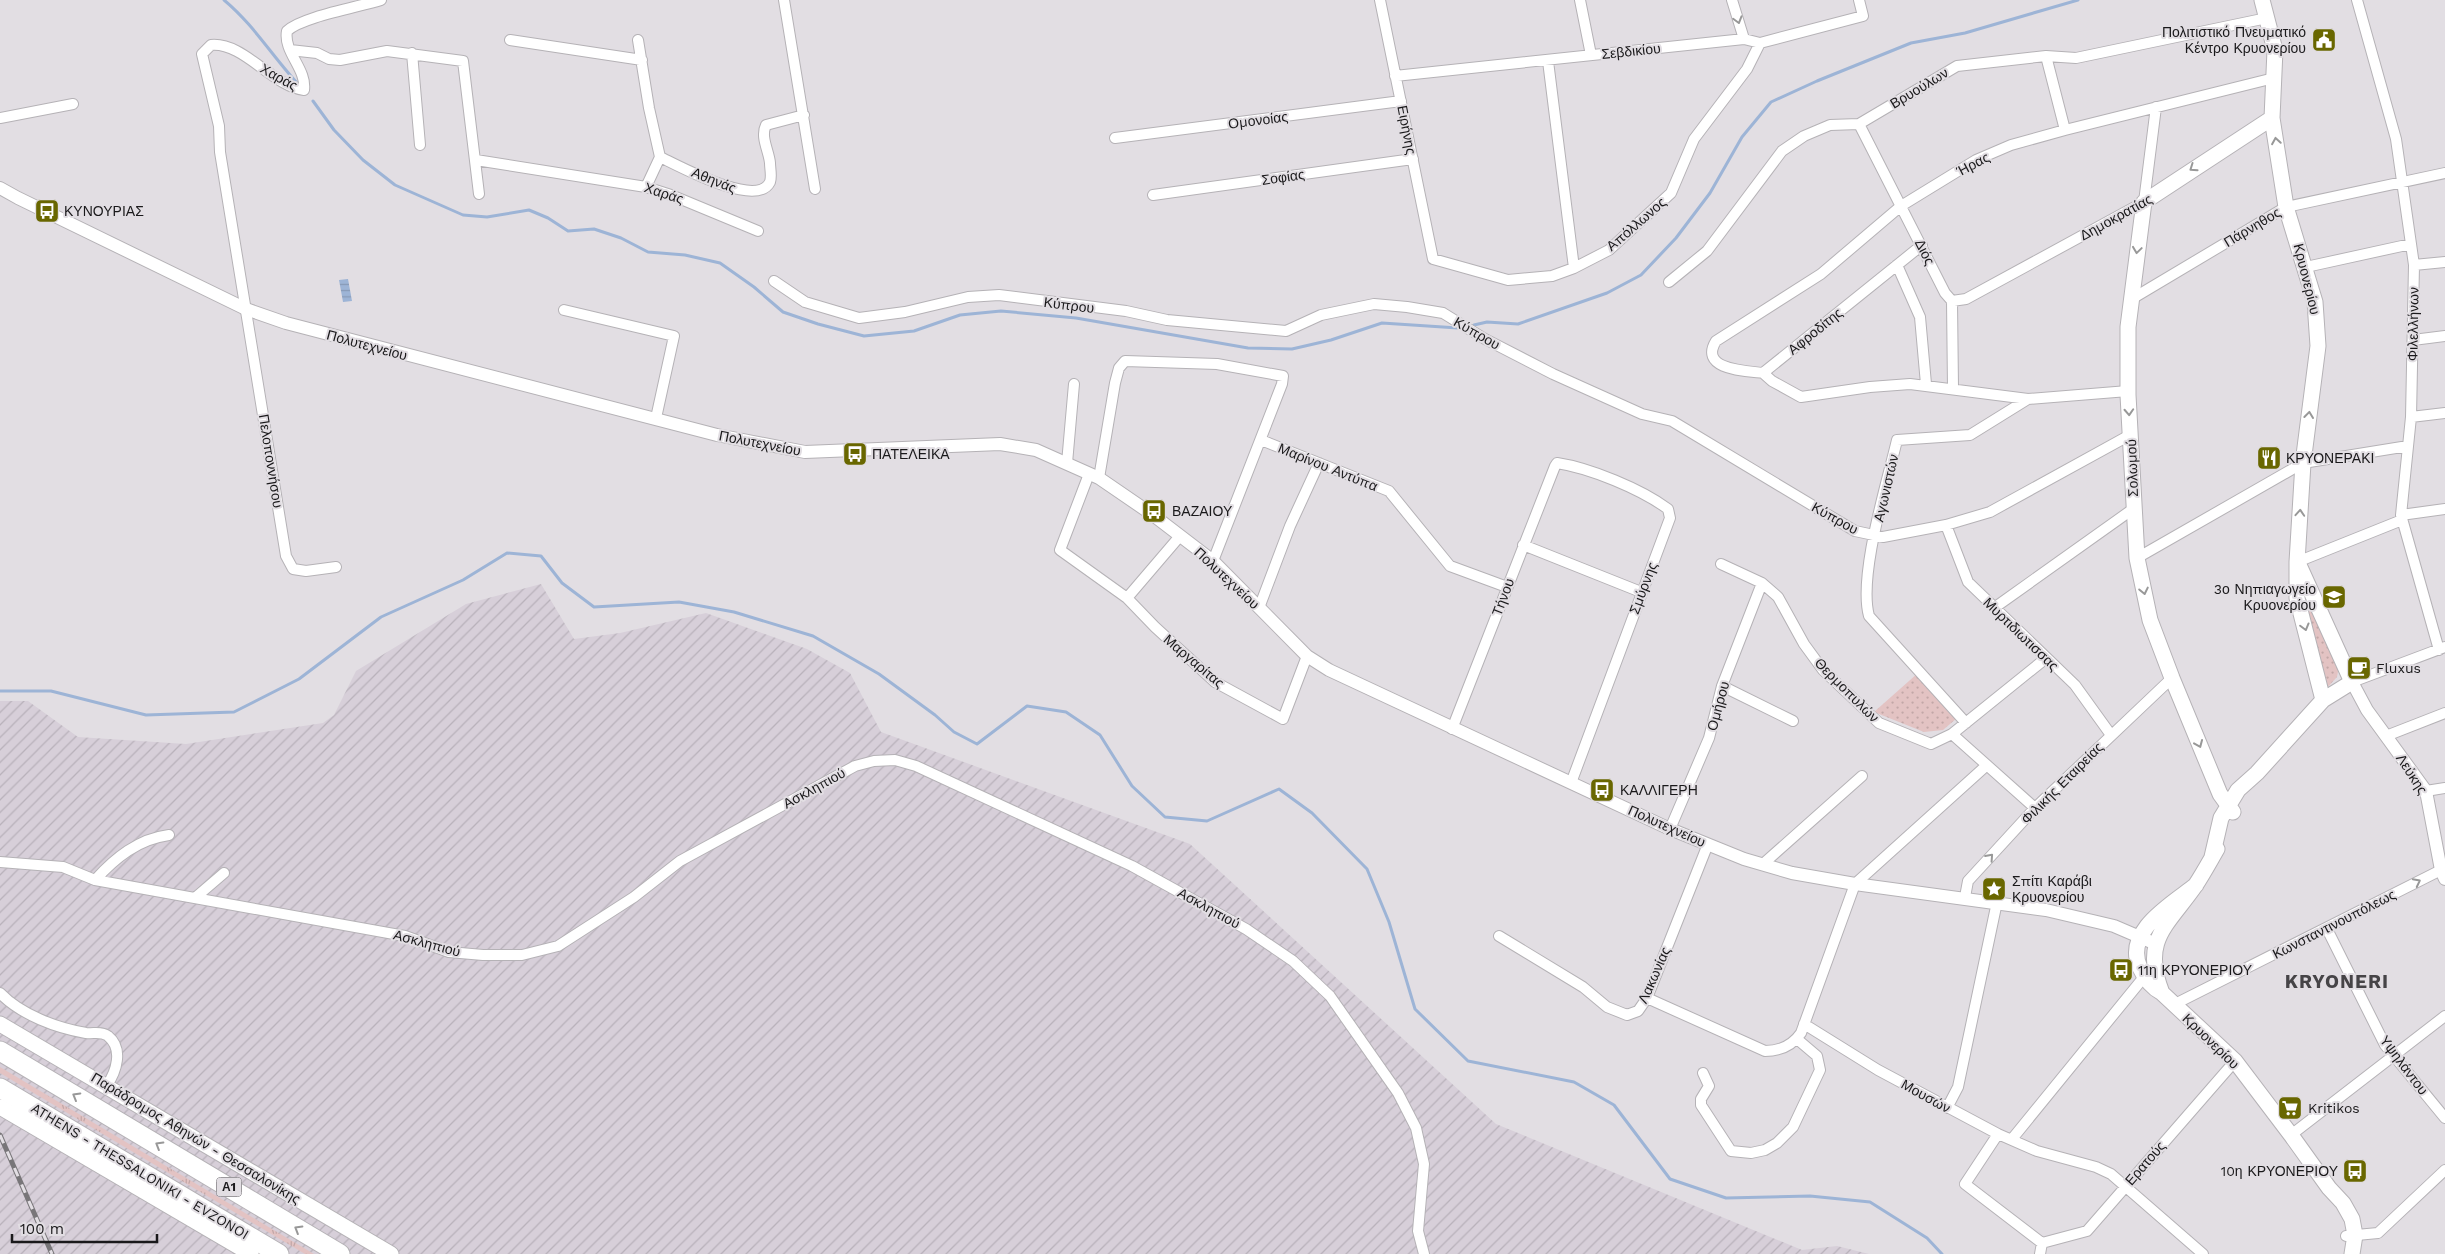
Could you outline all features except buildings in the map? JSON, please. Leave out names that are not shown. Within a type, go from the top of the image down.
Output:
[{"type":"highway","name":"Α1","points":[[0,1051],[340,1254]]},
{"type":"highway","name":"ATHENS - THESSALONIKI - EVZONOI","points":[[0,1088],[279,1254]]},
{"type":"main road","name":"Κρυονερίου","points":[[2262,0],[2275,50],[2272,118],[2286,207],[2306,266],[2315,302],[2318,346],[2303,463],[2297,562],[2297,598],[2323,700]]},
{"type":"main road","name":"Δημοκρατίας","points":[[2144,202],[2272,118]]},
{"type":"main road","name":"Σολωμού","points":[[2144,202],[2130,300],[2128,391],[2137,558],[2150,620],[2220,794],[2230,809]]},
{"type":"main road","points":[[2297,562],[2314,594],[2352,682]]},
{"type":"main road","name":"Κρυονερίου","points":[[2162,993],[2154,970],[2156,944],[2163,928],[2196,885],[2212,857],[2221,818],[2230,809],[2238,790],[2258,773],[2323,700],[2352,682]]},
{"type":"main road","name":"Κρυονερίου","points":[[2139,937],[2151,921],[2196,885]]},
{"type":"main road","points":[[2139,937],[2136,951],[2138,964],[2144,977]]},
{"type":"main road","name":"Κρυονερίου","points":[[2144,977],[2153,988],[2162,993],[2234,1061],[2292,1135],[2329,1188],[2343,1203],[2352,1219],[2345,1254]]},
{"type":"main road","name":"Παράδρομος Αθηνών - Θεσσαλονίκης","points":[[0,1024],[107,1085],[391,1254]]},
{"type":"main road","points":[[0,1107],[251,1254]]},
{"type":"main road","name":"Κρυονερίου","points":[[2350,1236],[2352,1254]]},
{"type":"street","points":[[290,50],[286,31],[294,25],[381,0]]},
{"type":"street","points":[[784,0],[815,189]]},
{"type":"street","name":"Ειρήνης","points":[[1380,0],[1433,259]]},
{"type":"street","points":[[1580,0],[1591,55]]},
{"type":"street","points":[[1732,0],[1744,39]]},
{"type":"street","name":"Σεβδικίου","points":[[1395,76],[1744,39],[1760,43],[1863,16],[1859,0]]},
{"type":"street","name":"Φιλελλήνων","points":[[2357,0],[2396,139],[2414,265],[2411,417],[2402,518],[2442,648]]},
{"type":"street","name":"Βρυούλων","points":[[1669,282],[1706,251],[1782,151],[1804,136],[1830,125],[1859,124],[1957,66],[2046,56],[2076,58],[2267,18]]},
{"type":"street","points":[[510,40],[642,60]]},
{"type":"street","points":[[638,40],[649,108],[660,157],[646,187]]},
{"type":"street","name":"Απόλλωνος","points":[[1433,259],[1508,280],[1552,276],[1574,268],[1609,250],[1671,193],[1694,139],[1747,69],[1760,43]]},
{"type":"street","name":"Χαράς","points":[[246,309],[220,152],[219,126],[202,54],[211,45],[225,45],[285,83],[304,90],[303,78],[290,50]]},
{"type":"street","name":"Χαράς","points":[[290,50],[317,53],[340,60],[387,51],[463,61],[479,194]]},
{"type":"street","points":[[412,53],[420,145]]},
{"type":"street","points":[[2046,56],[2065,130]]},
{"type":"street","points":[[1548,61],[1574,268]]},
{"type":"street","name":"Ήρας","points":[[1763,373],[1727,368],[1717,362],[1713,357],[1712,349],[1716,341],[1822,274],[1901,206],[1976,160],[2011,146],[2065,130],[2274,78]]},
{"type":"street","name":"Ομονοίας","points":[[1115,138],[1401,101]]},
{"type":"street","points":[[0,118],[72,104]]},
{"type":"street","name":"Σολωμού","points":[[2144,202],[2156,107]]},
{"type":"street","name":"Αθηνάς","points":[[660,157],[736,190],[759,191],[766,188],[771,177],[770,158],[764,136],[766,125],[804,115]]},
{"type":"street","name":"Διός","points":[[1859,124],[1952,301],[1953,388]]},
{"type":"street","name":"Σοφίας","points":[[1153,195],[1413,159]]},
{"type":"street","name":"Χαράς","points":[[476,160],[646,187],[679,198],[758,231]]},
{"type":"street","name":"Πάρνηθος","points":[[2130,300],[2286,207],[2445,173]]},
{"type":"street","name":"Πολυτεχνείου","points":[[0,188],[246,309],[286,323],[717,435],[805,452],[1000,444],[1036,450],[1094,476],[1180,536],[1213,561],[1307,656],[1329,670],[1670,829],[1792,873],[1855,884],[1964,897],[2046,910],[2114,926],[2156,944]]},
{"type":"street","name":"Δημοκρατίας","points":[[1952,301],[1966,299],[2144,202]]},
{"type":"street","points":[[2306,266],[2411,244]]},
{"type":"street","name":"Αφροδίτης","points":[[1763,373],[1922,245]]},
{"type":"street","points":[[2414,265],[2445,262]]},
{"type":"street","points":[[1897,265],[1920,317],[1926,384]]},
{"type":"street","name":"Κύπρου","points":[[774,281],[805,302],[859,318],[905,312],[968,297],[999,295],[1126,311],[1167,320],[1286,331],[1321,315],[1374,304],[1443,313],[1486,339],[1592,392],[1642,414],[1672,421],[1856,531],[1874,536],[1883,537],[1946,525],[1990,512],[2130,435]]},
{"type":"street","name":"Πελοποννήσου","points":[[246,309],[286,556],[293,569],[306,571],[336,566]]},
{"type":"street","points":[[564,310],[674,336],[656,418]]},
{"type":"street","points":[[2412,340],[2445,336]]},
{"type":"street","points":[[1094,476],[1119,368],[1125,361],[1217,364],[1283,376],[1282,384],[1261,440],[1213,561]]},
{"type":"street","points":[[1763,373],[1772,381],[1801,397],[1870,387],[1926,384],[2028,399],[2128,391]]},
{"type":"street","points":[[1067,463],[1074,384]]},
{"type":"street","name":"Αγωνιστών","points":[[1966,723],[1869,616],[1865,601],[1874,536],[1897,440],[1970,435],[2028,399]]},
{"type":"street","points":[[2411,417],[2445,413]]},
{"type":"street","name":"Μαρίνου Αντύπα","points":[[1261,440],[1389,491],[1450,566],[1506,587]]},
{"type":"street","points":[[2137,558],[2303,463],[2408,446]]},
{"type":"street","points":[[1259,608],[1290,526],[1319,463]]},
{"type":"street","name":"Σμύρνης","points":[[1555,466],[1557,463],[1569,466],[1625,484],[1668,509],[1670,518],[1571,783]]},
{"type":"street","name":"Τήνου","points":[[1452,729],[1506,587],[1555,466]]},
{"type":"street","name":"Μαργαρίτας","points":[[1094,476],[1060,550],[1127,598],[1155,627],[1216,682],[1283,719],[1307,656]]},
{"type":"street","points":[[1994,608],[2133,509]]},
{"type":"street","points":[[2297,562],[2402,518],[2445,509]]},
{"type":"street","name":"Μυρτιδιωτισσας","points":[[1946,525],[1968,582],[2045,659],[2075,685],[2111,735]]},
{"type":"street","points":[[1127,598],[1180,536]]},
{"type":"street","points":[[1524,545],[1641,592]]},
{"type":"street","name":"Θερμοπυλών","points":[[1720,564],[1762,583],[1778,597],[1804,644],[1823,670],[1879,724],[1931,744],[1952,734],[2045,659]]},
{"type":"street","name":"Ομήρου","points":[[1670,829],[1709,738],[1722,686],[1762,583]]},
{"type":"street","points":[[2352,682],[2442,648]]},
{"type":"street","name":"Φιλικής Εταιρείας","points":[[1964,897],[1968,881],[2035,808],[2172,678]]},
{"type":"street","name":"Λεύκης","points":[[2352,682],[2367,710],[2426,792],[2443,874]]},
{"type":"street","points":[[1722,686],[1793,721]]},
{"type":"street","points":[[2386,736],[2445,713]]},
{"type":"street","points":[[1952,734],[2035,808]]},
{"type":"street","name":"Ασκληπιού","points":[[0,862],[63,867],[95,880],[405,936],[449,952],[522,955],[558,946],[634,897],[680,862],[855,766],[881,760],[895,760],[909,764],[1132,866],[1246,929],[1293,960],[1330,996],[1398,1093],[1416,1128],[1424,1164],[1418,1231],[1424,1254]]},
{"type":"street","points":[[1647,998],[1765,1051],[1779,1051],[1796,1039],[1804,1024],[1855,884],[1987,765]]},
{"type":"street","points":[[1763,864],[1862,776]]},
{"type":"street","points":[[2426,792],[2445,788]]},
{"type":"street","points":[[95,880],[112,861],[137,845],[159,836],[169,835]]},
{"type":"street","name":"Λακωνίας","points":[[1499,936],[1584,986],[1614,1009],[1627,1015],[1638,1011],[1647,998],[1708,844]]},
{"type":"street","points":[[196,897],[224,872]]},
{"type":"street","name":"Κωνσταντινουπόλεως","points":[[2173,1005],[2443,874]]},
{"type":"street","points":[[1947,1108],[1958,1087],[1997,902]]},
{"type":"street","name":"Υψηλάντου","points":[[2327,929],[2385,1045],[2445,1118]]},
{"type":"street","points":[[2012,1139],[2144,977]]},
{"type":"street","points":[[0,993],[29,1014],[87,1033],[102,1033],[110,1037],[114,1045],[117,1066],[107,1085]]},
{"type":"street","points":[[2292,1135],[2445,1016]]},
{"type":"street","name":"Μουσών","points":[[1804,1024],[1878,1070],[1998,1134],[2037,1151],[2096,1166],[2126,1186],[2203,1254]]},
{"type":"street","points":[[1704,1073],[1709,1086],[1701,1099],[1701,1105],[1727,1147],[1734,1152],[1744,1153],[1765,1150],[1777,1143],[1788,1133],[1820,1070],[1817,1056],[1796,1039]]},
{"type":"street","name":"Ερατούς","points":[[2042,1243],[2087,1231],[2234,1061]]},
{"type":"street","points":[[1998,1134],[1965,1184],[2042,1243],[2040,1254]]},
{"type":"street","points":[[2350,1236],[2378,1233],[2445,1170]]},
{"type":"shaded area","points":[[541,584],[574,639],[620,633],[706,613],[807,649],[850,673],[881,732],[1190,844],[1496,1124],[1802,1250],[1837,1246],[1869,1254],[0,1254],[0,701],[28,701],[78,737],[186,744],[323,723],[334,715],[356,671],[466,604]]},
{"type":"green space","points":[[2303,577],[2339,666],[2337,677],[2325,690],[2302,598]]},
{"type":"green space","points":[[1918,673],[1957,718],[1943,730],[1924,732],[1874,712]]},
{"type":"green space","points":[[0,1067],[314,1254],[305,1254],[0,1073]]},
{"type":"water","points":[[348,279],[352,301],[343,302],[339,280]]},
{"type":"waterway","points":[[224,0],[254,30],[298,84]]},
{"type":"waterway","points":[[1474,325],[1487,322],[1518,324],[1607,293],[1641,275],[1676,238],[1710,193],[1742,137],[1771,102],[1911,43],[1965,33],[2078,0]]},
{"type":"waterway","points":[[313,101],[334,130],[363,160],[395,185],[463,215],[487,217],[529,210],[548,218],[568,231],[594,229],[621,238],[648,252],[685,255],[720,263],[754,287],[783,312],[818,324],[864,336],[914,331],[960,315],[1001,311],[1076,318],[1248,348],[1292,349],[1331,340],[1382,323],[1458,328]]},
{"type":"waterway","points":[[0,691],[51,691],[146,715],[234,712],[299,679],[381,617],[463,580],[507,553],[541,556],[562,583],[594,607],[679,602],[734,612],[813,636],[879,674],[935,715],[954,732],[977,744],[1027,706],[1066,712],[1100,735],[1132,786],[1165,817],[1207,821],[1279,789],[1312,813],[1367,869],[1389,922],[1415,1009],[1468,1061],[1574,1082],[1614,1105],[1670,1179],[1726,1198],[1810,1196],[1870,1202],[1927,1238],[1942,1254]]},
{"type":"railway","points":[[0,1135],[52,1254]]},
{"type":"place","name":"Πολιτιστικό Πνευματικό Κέντρο Κρυονερίου","points":[[2324,40]]},
{"type":"place","name":"ΚΥΝΟΥΡΙΑΣ","points":[[47,211]]},
{"type":"place","name":"ΠΑΤΕΛΕΙΚΑ","points":[[855,454]]},
{"type":"place","name":"ΚΡΥΟΝΕΡΑΚΙ","points":[[2269,458]]},
{"type":"place","name":"ΒΑΖΑΙΟΥ","points":[[1154,511]]},
{"type":"place","name":"3ο Νηπιαγωγείο Κρυονερίου","points":[[2334,597]]},
{"type":"place","name":"Fluxus","points":[[2359,668]]},
{"type":"place","name":"ΚΑΛΛΙΓΕΡΗ","points":[[1602,790]]},
{"type":"place","name":"Σπίτι Καράβι Κρυονερίου","points":[[1994,889]]},
{"type":"place","name":"11η ΚΡΥΟΝΕΡΙΟΥ","points":[[2121,970]]},
{"type":"place","name":"Kritikos","points":[[2290,1108]]},
{"type":"place","name":"10η ΚΡΥΟΝΕΡΙΟΥ","points":[[2355,1171]]},
{"type":"district","name":"KRYONERI","points":[[2337,981]]}]
